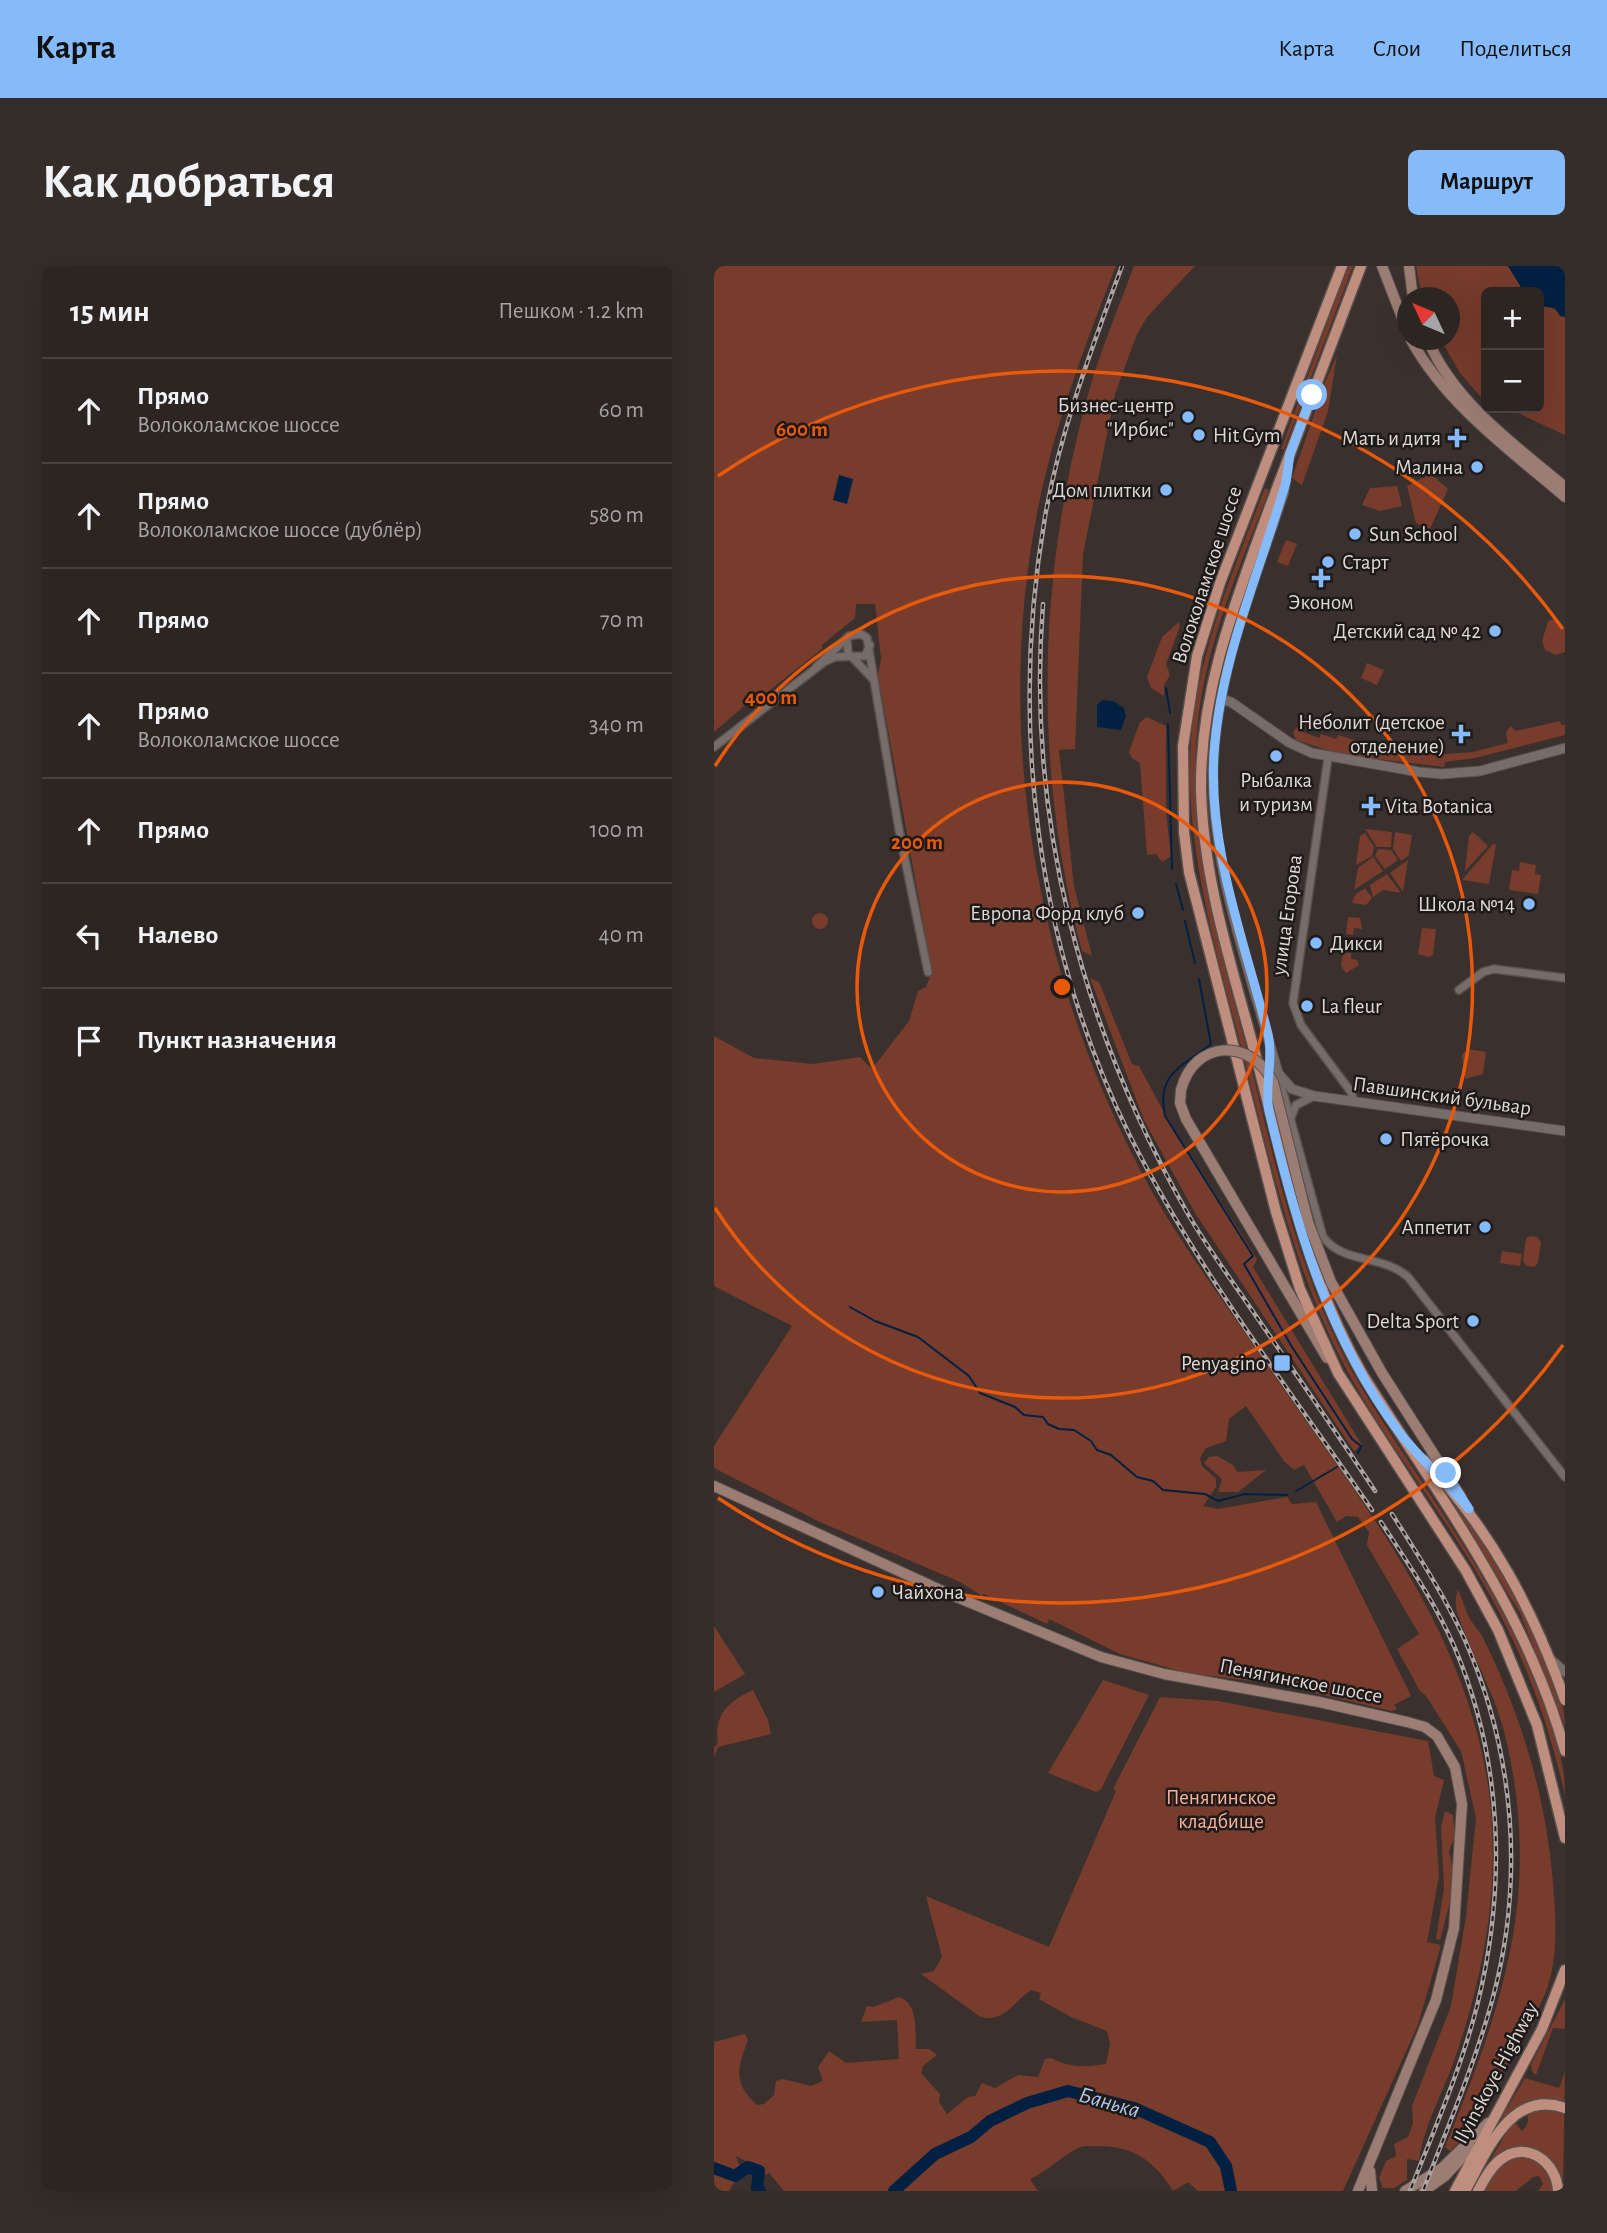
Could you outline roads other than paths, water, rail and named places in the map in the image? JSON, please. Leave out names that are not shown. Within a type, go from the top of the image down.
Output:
[{"type":"main road","name":"Волоколамское шоссе","points":[[1342,266],[1208,620],[1189,694],[1182,786],[1189,872],[1197,913],[1276,1212],[1300,1289],[1338,1373],[1466,1571],[1498,1630],[1537,1725],[1565,1838]]},
{"type":"main road","name":"Волоколамское шоссе","points":[[1361,266],[1290,454],[1218,657],[1205,718],[1202,765],[1203,825],[1217,906],[1288,1187],[1318,1285],[1345,1343],[1497,1584],[1537,1667],[1565,1751]]},
{"type":"main road","points":[[1382,266],[1397,305]]},
{"type":"main road","points":[[1409,266],[1412,287]]},
{"type":"main road","points":[[1418,350],[1461,405],[1565,497]]},
{"type":"main road","points":[[1434,350],[1454,382],[1493,424],[1565,487]]},
{"type":"main road","points":[[1338,1373],[1186,1119],[1180,1103],[1181,1090],[1193,1066],[1215,1052],[1241,1052],[1264,1066],[1273,1082],[1308,1222],[1331,1282],[1382,1373],[1525,1603],[1565,1700]]},
{"type":"main road","points":[[1399,1432],[1469,1509]]},
{"type":"main road","name":"Пенягинское шоссе","points":[[714,1486],[949,1594],[1101,1657],[1164,1674],[1319,1702],[1407,1722],[1425,1727],[1437,1736],[1452,1760],[1462,1804],[1454,1928],[1436,2000],[1370,2162]]},
{"type":"main road","name":"Ilyinskoye Highway","points":[[1455,2191],[1553,2008],[1565,1970]]},
{"type":"main road","points":[[1424,2191],[1460,2162],[1502,2102]]},
{"type":"main road","points":[[1465,2191],[1501,2130],[1520,2111],[1540,2105],[1565,2108]]},
{"type":"main road","points":[[1405,2191],[1441,2168],[1482,2130]]},
{"type":"main road","points":[[1478,2191],[1497,2163],[1519,2152],[1532,2153],[1548,2162],[1555,2172],[1558,2191]]},
{"type":"main road","points":[[1356,2191],[1370,2162]]},
{"type":"main road","points":[[1370,2162],[1372,2191]]},
{"type":"street","points":[[1290,454],[1286,482],[1234,646],[1221,699],[1214,755],[1218,833],[1235,914],[1323,1237],[1337,1252],[1395,1266],[1418,1286],[1565,1477]]},
{"type":"street","points":[[714,747],[816,667],[849,636],[861,634],[870,644],[873,680],[928,972]]},
{"type":"street","points":[[849,636],[845,648],[873,680]]},
{"type":"street","points":[[816,667],[835,657],[865,656],[870,644]]},
{"type":"street","points":[[1221,699],[1231,702],[1300,748],[1328,758],[1419,772],[1460,774],[1565,748]]},
{"type":"street","name":"улица Егорова","points":[[1328,758],[1294,1011],[1351,1092],[1354,1102]]},
{"type":"street","points":[[1459,990],[1483,972],[1494,969],[1565,978]]},
{"type":"street","points":[[1268,1107],[1269,1038]]},
{"type":"street","name":"Павшинский бульвар","points":[[1278,1073],[1292,1089],[1314,1096],[1565,1131]]},
{"type":"street","points":[[1291,1121],[1296,1105],[1314,1096]]},
{"type":"street","points":[[1548,1657],[1565,1672]]},
{"type":"water","points":[[1508,266],[1565,266],[1565,317],[1560,316],[1555,308],[1544,307],[1544,287],[1521,287]]},
{"type":"water","points":[[839,475],[853,479],[847,504],[833,500]]},
{"type":"water","points":[[1102,700],[1113,701],[1124,708],[1126,716],[1121,730],[1097,727],[1097,705]]},
{"type":"waterway","points":[[1166,688],[1170,713]]},
{"type":"waterway","points":[[1168,724],[1172,869]]},
{"type":"waterway","points":[[1176,884],[1183,910]]},
{"type":"waterway","points":[[1185,921],[1195,963]]},
{"type":"waterway","points":[[1199,979],[1211,1044],[1181,1066],[1168,1080],[1164,1090],[1165,1116],[1253,1256],[1244,1264],[1292,1347],[1352,1439],[1361,1446],[1358,1453]]},
{"type":"waterway","points":[[850,1307],[875,1321],[918,1337],[969,1376],[980,1393],[1015,1407],[1024,1415],[1043,1417],[1048,1424],[1059,1429],[1074,1430],[1091,1441],[1097,1450],[1111,1455],[1137,1477],[1153,1481],[1163,1490],[1205,1494],[1218,1501],[1245,1494],[1287,1495]]},
{"type":"waterway","points":[[1296,1491],[1337,1467]]},
{"type":"waterway","name":"Банька","points":[[894,2191],[935,2154],[971,2137],[990,2121],[1027,2103],[1068,2091],[1134,2108],[1210,2142],[1226,2166],[1231,2191]]},
{"type":"waterway","name":"Банька","points":[[714,2168],[735,2176],[748,2167],[759,2171],[757,2188],[760,2191]]},
{"type":"railway","points":[[1122,266],[1078,390],[1059,453],[1045,517],[1034,596],[1030,675],[1031,754],[1039,833],[1052,911],[1072,988],[1098,1063],[1130,1136],[1156,1185],[1244,1327],[1372,1510]]},
{"type":"railway","points":[[1043,604],[1040,684],[1044,764],[1053,842],[1069,920],[1091,996],[1118,1071],[1188,1214],[1375,1491]]},
{"type":"railway","points":[[1392,1514],[1448,1606],[1481,1681],[1495,1726],[1510,1817],[1509,1910],[1492,2001],[1469,2073],[1423,2191]]},
{"type":"railway","points":[[1381,1522],[1411,1567],[1454,1646],[1482,1733],[1491,1778],[1495,1824],[1493,1915],[1477,2006],[1455,2076],[1410,2191]]},
{"type":"place","name":"Бизнес-центр \"Ирбис\"","points":[[1188,417]]},
{"type":"place","name":"Hit Gym","points":[[1199,435]]},
{"type":"place","name":"Мать и дитя","points":[[1457,438]]},
{"type":"place","name":"Малина","points":[[1477,467]]},
{"type":"place","name":"Дом плитки","points":[[1166,490]]},
{"type":"place","name":"Sun School","points":[[1355,534]]},
{"type":"place","name":"Старт","points":[[1328,562]]},
{"type":"place","name":"Эконом","points":[[1321,578]]},
{"type":"place","name":"Детский сад № 42","points":[[1495,631]]},
{"type":"place","name":"Неболит (детское отделение)","points":[[1461,734]]},
{"type":"place","name":"Рыбалка и туризм","points":[[1276,756]]},
{"type":"place","name":"Vita Botanica","points":[[1371,806]]},
{"type":"place","name":"Школа №14","points":[[1529,904]]},
{"type":"place","name":"Европа Форд клуб","points":[[1138,913]]},
{"type":"place","name":"Дикси","points":[[1316,943]]},
{"type":"place","name":"La fleur","points":[[1307,1006]]},
{"type":"place","name":"Пятёрочка","points":[[1386,1139]]},
{"type":"place","name":"Аппетит","points":[[1485,1227]]},
{"type":"place","name":"Delta Sport","points":[[1473,1321]]},
{"type":"place","name":"Penyagino","points":[[1282,1363]]},
{"type":"place","name":"Чайхона","points":[[878,1592]]},
{"type":"park label","name":"Пенягинское кладбище","points":[[1221,1809]]}]
